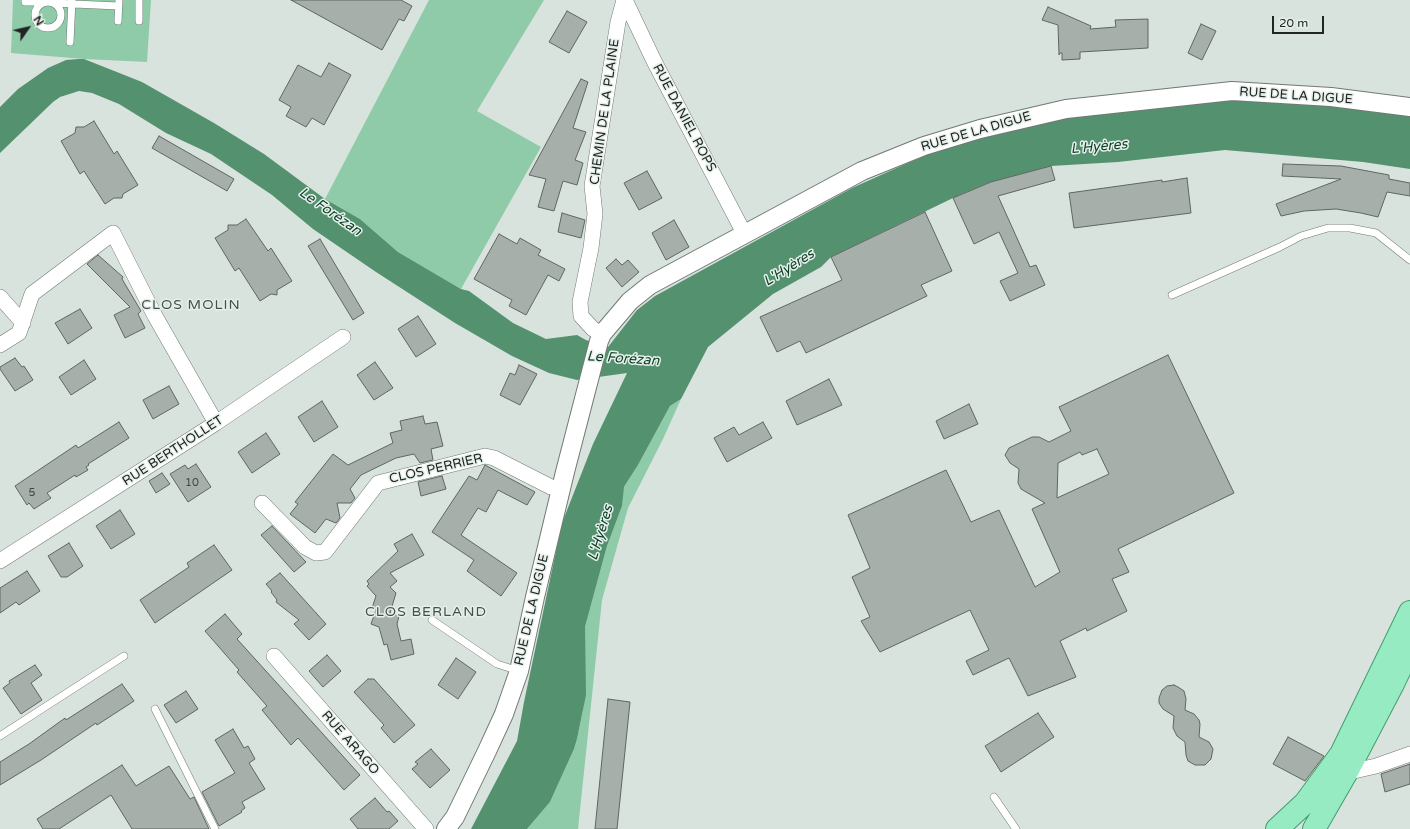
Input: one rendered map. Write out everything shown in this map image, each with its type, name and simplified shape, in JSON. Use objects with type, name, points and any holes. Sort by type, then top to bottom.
[{"type":"main road","points":[[1277,829],[1305,803],[1341,754],[1410,612]]},
{"type":"main road","points":[[1314,829],[1348,770],[1410,648]]},
{"type":"street","name":"RUE DANIEL ROPS","points":[[624,0],[654,61],[745,235]]},
{"type":"street","name":"CHEMIN DE LA PLAINE","points":[[600,338],[581,316],[580,302],[591,248],[595,214],[592,186],[618,22],[624,0]]},
{"type":"street","name":"RUE DE LA DIGUE","points":[[446,829],[455,817],[487,751],[504,714],[519,671],[561,489],[600,338],[630,301],[650,285],[862,171],[919,148],[980,129],[1066,109],[1232,91],[1331,98],[1410,107]]},
{"type":"street","points":[[0,345],[19,333],[32,294],[113,233],[155,316],[216,423]]},
{"type":"street","points":[[0,297],[23,323]]},
{"type":"street","name":"RUE BERTHOLLET","points":[[0,561],[216,423],[343,336]]},
{"type":"street","name":"CLOS PERRIER","points":[[262,503],[296,539],[305,547],[316,553],[325,552],[378,483],[485,456],[494,458],[551,487],[561,489]]},
{"type":"street","points":[[1410,631],[1344,763],[1345,768],[1354,771],[1376,766],[1410,754]]},
{"type":"street","name":"RUE ARAGO","points":[[274,656],[426,829]]},
{"type":"lane","points":[[25,0],[25,2],[53,3],[118,3],[118,21]]},
{"type":"lane","points":[[139,0],[139,21]]},
{"type":"lane","points":[[45,2],[36,9],[35,14],[36,20],[44,27],[50,27],[59,22],[60,11],[53,3]]},
{"type":"lane","points":[[70,42],[72,2]]},
{"type":"lane","points":[[1172,295],[1280,247],[1301,236],[1328,228],[1350,228],[1376,233],[1410,260]]},
{"type":"lane","points":[[432,620],[497,664],[519,671]]},
{"type":"lane","points":[[0,736],[124,656]]},
{"type":"lane","points":[[155,709],[215,829]]},
{"type":"lane","points":[[994,797],[1016,829]]},
{"type":"shaded area","points":[[13,0],[151,0],[147,62],[11,53]]},
{"type":"shaded area","points":[[429,0],[544,0],[477,111],[541,147],[461,289],[398,252],[360,219],[325,199]]},
{"type":"shaded area","points":[[681,399],[663,439],[628,508],[602,600],[578,829],[527,829],[550,802],[577,739],[583,710],[585,627],[607,546],[622,506],[623,489],[638,465],[670,406]]},
{"type":"water","points":[[84,59],[142,82],[214,123],[264,154],[325,199],[360,219],[398,252],[461,289],[469,291],[513,323],[546,339],[577,335],[586,340],[608,347],[637,310],[655,296],[852,188],[930,153],[1028,125],[1070,117],[1229,99],[1354,106],[1410,114],[1410,169],[1363,162],[1225,150],[1118,162],[1051,166],[988,183],[953,198],[831,257],[821,267],[773,294],[708,347],[681,399],[670,406],[638,465],[624,487],[622,506],[607,546],[585,627],[586,695],[577,739],[550,802],[527,829],[471,829],[517,741],[562,523],[593,444],[627,373],[577,380],[549,373],[512,356],[455,323],[376,272],[313,229],[272,195],[211,154],[166,133],[119,104],[92,93],[79,91],[60,97],[0,153],[0,107],[18,89],[48,68],[66,60]]},
{"type":"building","points":[[291,0],[401,0],[412,6],[404,21],[399,19],[382,50]]},
{"type":"building","points":[[1048,7],[1091,26],[1090,29],[1116,27],[1115,20],[1148,19],[1148,48],[1080,52],[1080,59],[1062,60],[1062,53],[1059,55],[1058,25],[1042,20]]},
{"type":"building","points":[[567,11],[587,22],[569,53],[549,42]]},
{"type":"building","points":[[1201,24],[1216,31],[1202,60],[1188,53]]},
{"type":"building","points":[[329,63],[351,75],[324,125],[312,118],[306,127],[286,116],[291,107],[279,100],[298,65],[321,77]]},
{"type":"building","points":[[581,79],[588,82],[573,128],[586,132],[575,160],[583,163],[577,185],[563,181],[554,211],[538,207],[546,179],[529,175]]},
{"type":"building","points":[[94,121],[114,154],[117,151],[138,185],[123,194],[122,198],[114,198],[105,204],[84,171],[80,174],[61,141],[75,133],[76,127],[84,127]]},
{"type":"building","points":[[159,136],[234,179],[227,191],[152,148]]},
{"type":"building","points":[[1283,164],[1341,166],[1389,175],[1389,179],[1410,183],[1410,196],[1387,192],[1378,217],[1336,209],[1304,211],[1281,216],[1276,204],[1341,179],[1282,176]]},
{"type":"building","points":[[1051,166],[1055,180],[998,196],[1030,267],[1036,265],[1045,285],[1010,301],[1000,281],[1018,273],[999,232],[974,244],[953,198],[991,182]]},
{"type":"building","points":[[647,171],[662,198],[639,210],[624,183]]},
{"type":"building","points":[[1187,178],[1191,213],[1074,228],[1069,193]]},
{"type":"building","points":[[925,212],[952,271],[921,285],[927,296],[806,353],[800,341],[777,352],[760,317],[842,280],[831,257]]},
{"type":"building","points":[[562,213],[585,220],[581,238],[558,232]]},
{"type":"building","points":[[246,219],[268,251],[271,248],[292,281],[277,290],[277,295],[271,294],[260,301],[239,268],[235,271],[215,238],[228,230],[228,225],[237,225]]},
{"type":"building","points":[[674,220],[689,247],[666,260],[652,233]]},
{"type":"building","points":[[499,234],[517,244],[520,238],[541,250],[538,255],[565,269],[559,281],[548,275],[526,315],[509,306],[512,300],[474,279]]},
{"type":"building","points":[[320,239],[364,313],[353,320],[308,246]]},
{"type":"building","points":[[98,255],[123,277],[122,279],[141,311],[138,314],[145,328],[125,338],[114,315],[130,307],[87,264]]},
{"type":"building","points":[[616,259],[622,265],[628,260],[639,272],[622,287],[606,268]]},
{"type":"building","points":[[80,309],[92,328],[68,344],[55,323]]},
{"type":"building","points":[[418,316],[436,344],[416,357],[398,329]]},
{"type":"building","points":[[1168,355],[1234,493],[1118,549],[1129,572],[1112,579],[1127,611],[1087,631],[1086,628],[1060,641],[1076,677],[1028,696],[1009,658],[973,675],[966,661],[989,650],[970,610],[880,652],[861,621],[870,617],[852,577],[870,568],[848,515],[946,470],[971,522],[999,510],[1035,587],[1060,572],[1032,509],[1045,503],[1021,489],[1018,483],[1019,469],[1010,463],[1005,455],[1009,448],[1032,437],[1039,437],[1049,442],[1071,431],[1059,407]],"holes":[[[1097,449],[1109,474],[1057,498],[1058,463],[1080,452],[1082,455]]]},
{"type":"building","points":[[15,358],[22,367],[24,366],[33,380],[15,391],[0,367]]},
{"type":"building","points":[[84,360],[96,379],[71,395],[59,377]]},
{"type":"building","points":[[375,362],[393,388],[374,400],[357,375]]},
{"type":"building","points":[[519,365],[537,374],[520,405],[500,395],[510,373],[515,375]]},
{"type":"building","points":[[829,379],[842,405],[797,425],[786,401]]},
{"type":"building","points":[[169,386],[179,404],[153,419],[143,400]]},
{"type":"building","points":[[322,401],[338,427],[314,442],[298,417]]},
{"type":"building","points":[[969,404],[978,424],[944,439],[936,421]]},
{"type":"building","points":[[423,416],[425,424],[437,422],[443,446],[431,449],[433,460],[420,463],[414,454],[396,458],[361,475],[350,489],[355,498],[351,503],[337,503],[340,518],[336,523],[326,519],[315,533],[290,514],[298,504],[295,502],[333,454],[348,465],[393,443],[390,433],[402,430],[400,421]]},
{"type":"building","points":[[119,422],[129,438],[88,464],[89,465],[86,467],[88,470],[76,477],[75,475],[47,493],[51,498],[34,509],[29,503],[27,505],[15,486],[76,445],[78,448]]},
{"type":"building","points":[[763,422],[772,438],[727,462],[714,438],[734,427],[739,435]]},
{"type":"building","points":[[266,433],[280,454],[252,473],[238,452]]},
{"type":"building","points":[[196,464],[211,487],[188,502],[170,474],[185,465],[188,469]]},
{"type":"building","points":[[485,465],[535,492],[527,505],[498,490],[486,512],[478,508],[461,535],[517,573],[501,596],[467,571],[474,560],[432,532],[469,476],[477,480]]},
{"type":"building","points":[[162,473],[170,484],[156,493],[149,481]]},
{"type":"building","points":[[442,476],[446,489],[421,496],[418,482]]},
{"type":"building","points":[[120,510],[135,534],[111,549],[96,526]]},
{"type":"building","points":[[272,526],[306,562],[294,572],[261,535]]},
{"type":"building","points":[[412,534],[424,555],[390,573],[397,581],[390,587],[396,593],[390,613],[399,616],[397,624],[401,641],[411,639],[414,654],[391,660],[387,644],[384,645],[379,627],[371,624],[376,610],[372,608],[376,596],[367,586],[369,584],[367,581],[398,551],[394,544]]},
{"type":"building","points":[[69,543],[83,566],[67,577],[61,577],[48,556]]},
{"type":"building","points":[[214,545],[232,570],[155,623],[140,600],[189,567],[187,563]]},
{"type":"building","points":[[27,571],[40,591],[19,605],[16,602],[0,613],[0,588]]},
{"type":"building","points":[[280,573],[326,624],[309,640],[294,624],[299,620],[276,602],[277,600],[271,592],[272,591],[266,584]]},
{"type":"building","points":[[225,614],[242,634],[237,639],[360,775],[344,790],[298,738],[291,745],[262,710],[267,706],[237,672],[239,670],[205,631]]},
{"type":"building","points":[[327,655],[341,671],[323,687],[309,671]]},
{"type":"building","points":[[456,658],[476,672],[458,699],[438,685]]},
{"type":"building","points":[[35,665],[42,675],[31,683],[42,700],[21,714],[3,688],[10,683],[9,681]]},
{"type":"building","points":[[368,679],[374,679],[415,725],[394,743],[381,728],[384,725],[354,692]]},
{"type":"building","points":[[122,684],[134,701],[97,725],[96,723],[41,760],[0,785],[0,762],[29,744],[65,718],[66,720]]},
{"type":"building","points":[[1174,685],[1184,691],[1186,699],[1185,710],[1194,714],[1199,720],[1199,737],[1209,742],[1213,749],[1211,759],[1205,765],[1195,765],[1188,761],[1185,742],[1177,736],[1173,728],[1174,716],[1163,709],[1159,703],[1162,690],[1167,686]]},
{"type":"building","points":[[186,691],[198,709],[176,723],[164,705]]},
{"type":"building","points":[[608,699],[630,702],[617,829],[595,829]]},
{"type":"building","points":[[1038,713],[1054,737],[1001,772],[985,746]]},
{"type":"building","points":[[233,729],[244,748],[248,746],[255,759],[249,763],[265,789],[242,802],[245,808],[241,811],[242,812],[219,826],[202,792],[235,773],[215,740]]},
{"type":"building","points":[[1288,737],[1324,756],[1305,781],[1273,764]]},
{"type":"building","points":[[431,749],[450,770],[430,788],[412,769],[418,764],[415,762]]},
{"type":"building","points":[[1410,764],[1410,784],[1385,792],[1381,774]]},
{"type":"building","points":[[122,765],[136,786],[169,766],[190,799],[194,797],[209,829],[132,829],[111,795],[59,829],[43,829],[37,819]]},
{"type":"building","points":[[375,798],[387,812],[389,811],[398,821],[389,829],[358,829],[350,819]]},
{"type":"district","name":"CLOS MOLIN","points":[[191,305]]},
{"type":"district","name":"CLOS BERLAND","points":[[426,612]]},
{"type":"water label","name":"L'Hyères","points":[[1099,147]]},
{"type":"water label","name":"Le Forézan","points":[[330,212]]},
{"type":"water label","name":"L'Hyères","points":[[789,268]]},
{"type":"water label","name":"Le Forézan","points":[[623,359]]},
{"type":"water label","name":"L'Hyères","points":[[601,533]]}]
